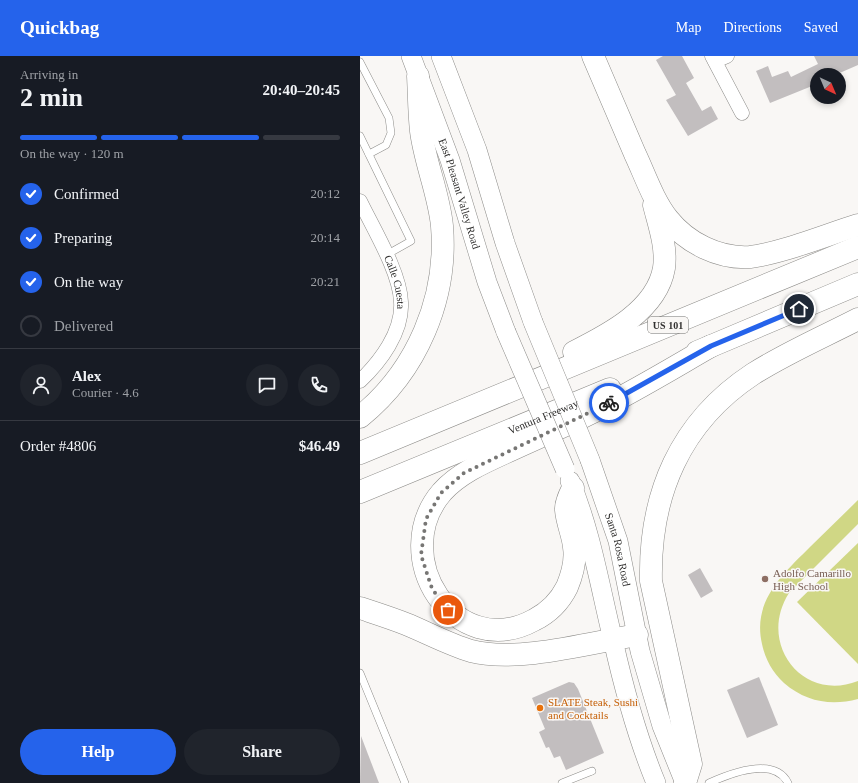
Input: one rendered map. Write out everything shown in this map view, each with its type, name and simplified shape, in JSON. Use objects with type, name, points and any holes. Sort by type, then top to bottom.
[{"type":"highway","points":[[593,56],[651,190],[667,218],[698,245],[714,252],[731,256],[750,257],[773,252],[858,225]]},
{"type":"highway","points":[[360,416],[383,396],[413,356],[431,315],[439,285],[443,256],[442,225],[422,132],[418,76]]},
{"type":"highway","points":[[478,403],[606,334],[634,315],[647,303],[660,280],[664,269],[664,245],[651,190]]},
{"type":"highway","name":"US 101","points":[[360,453],[858,247]]},
{"type":"highway","name":"Ventura Freeway","points":[[360,492],[858,284]]},
{"type":"highway","points":[[685,783],[692,764],[651,581],[650,551],[655,516],[664,483],[681,448],[701,421],[720,400],[754,374],[858,319]]},
{"type":"highway","points":[[569,479],[565,509],[575,548],[574,561],[566,588],[557,602],[543,615],[521,627],[501,630],[482,628],[463,620],[448,610],[438,598],[431,586],[421,555],[426,519],[441,493],[464,473],[590,413],[711,346]]},
{"type":"highway","points":[[360,608],[391,618],[434,638],[472,651],[492,654],[514,655],[637,635]]},
{"type":"main road","name":"East Pleasant Valley Road","points":[[411,56],[450,160],[487,282],[506,332],[569,479]]},
{"type":"main road","name":"Santa Rosa Road","points":[[441,56],[477,150],[505,243],[533,322],[590,460],[618,541],[637,635],[662,726],[685,783]]},
{"type":"main road","points":[[569,479],[591,549],[612,639],[637,734],[656,783]]},
{"type":"street","points":[[718,58],[742,113]]},
{"type":"street","name":"Calle Cuesta","points":[[360,201],[396,278],[402,302],[398,326],[387,349],[370,372],[360,381]]},
{"type":"lane","points":[[360,62],[389,118],[391,128],[386,145],[369,154]]},
{"type":"lane","points":[[360,136],[411,241],[386,255]]},
{"type":"lane","points":[[360,673],[405,783]]},
{"type":"lane","points":[[709,783],[752,768],[769,769],[779,774],[788,783]]},
{"type":"lane","points":[[562,783],[592,771]]},
{"type":"green space","points":[[858,500],[858,524],[789,593],[780,612],[778,631],[782,649],[790,664],[803,676],[819,684],[838,686],[858,681],[858,699],[838,702],[819,701],[792,689],[780,679],[773,670],[767,660],[762,644],[760,629],[761,614],[772,590],[780,578]]},
{"type":"green space","points":[[858,543],[858,664],[797,602]]},
{"type":"building","points":[[663,56],[682,56],[694,78],[686,83],[702,111],[711,106],[718,119],[688,136],[666,100],[676,95],[656,60]]},
{"type":"building","points":[[814,56],[858,56],[858,65],[846,70],[846,68],[810,68],[810,87],[770,103],[756,71],[768,66],[772,77],[788,71],[791,77],[818,64]]},
{"type":"building","points":[[700,568],[713,591],[701,598],[688,575]]},
{"type":"building","points":[[759,677],[778,725],[747,738],[727,690]]},
{"type":"building","points":[[569,682],[574,683],[578,689],[604,753],[566,770],[560,756],[554,758],[549,747],[546,748],[539,732],[545,729],[532,698]]},
{"type":"building","points":[[361,736],[379,783],[360,783]]},
{"type":"way so far","points":[[448,610],[438,598],[431,586],[421,555],[422,537],[426,519],[441,493],[464,473],[609,403]]},
{"type":"place","name":"Adolfo Camarillo High School","points":[[765,579]]},
{"type":"place","name":"SLATE Steak, Sushi and Cocktails","points":[[540,708]]},
{"type":"route","points":[[609,403],[711,346],[799,309]]}]
